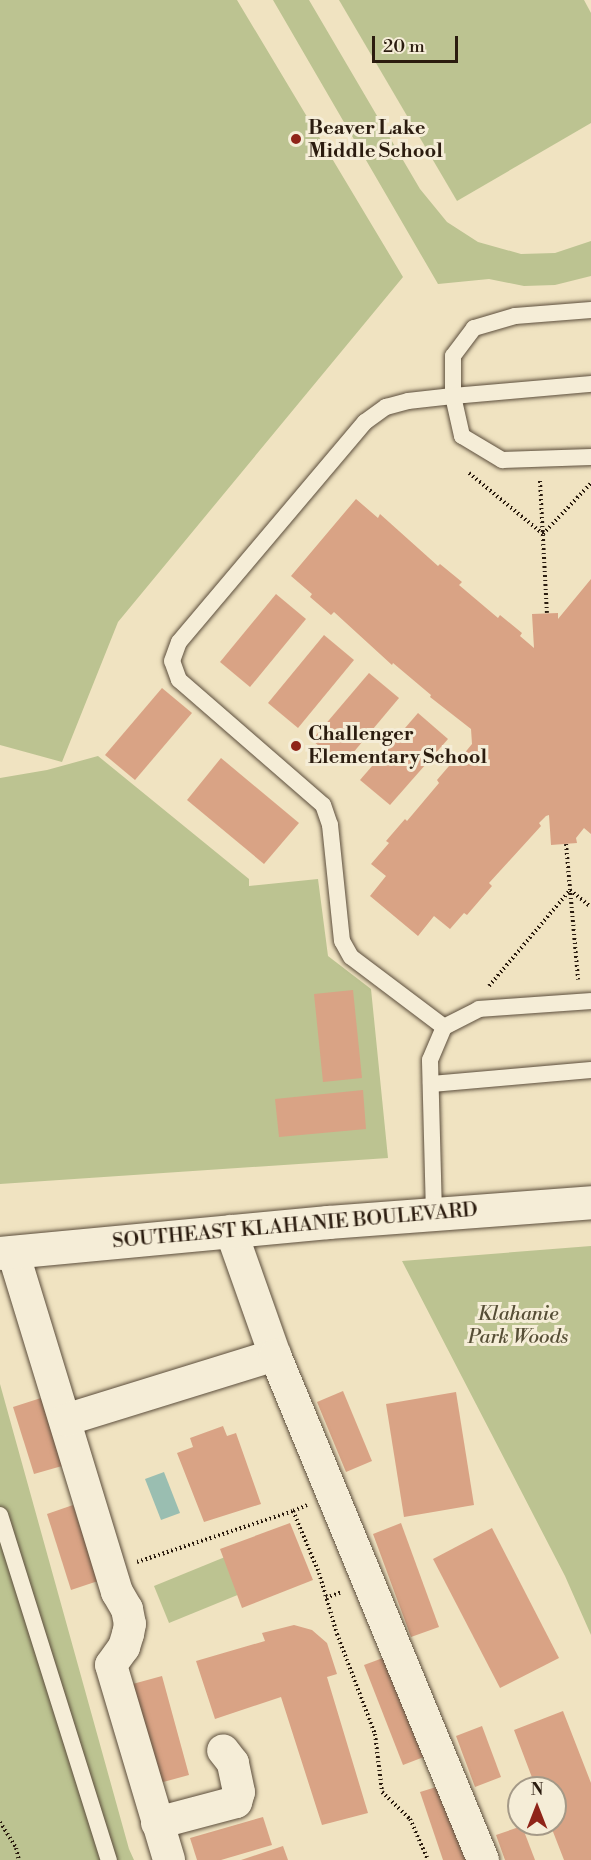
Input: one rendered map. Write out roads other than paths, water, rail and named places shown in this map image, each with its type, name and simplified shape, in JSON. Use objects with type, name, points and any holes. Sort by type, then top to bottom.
[{"type":"street","name":"SOUTHEAST KLAHANIE BOULEVARD","points":[[7,1252],[231,1231],[591,1202]]},
{"type":"street","points":[[231,1231],[275,1355],[483,1860]]},
{"type":"street","points":[[7,1252],[65,1420],[111,1571],[130,1624],[124,1647],[111,1665],[169,1860]]},
{"type":"street","points":[[65,1420],[275,1355]]},
{"type":"street","points":[[157,1823],[236,1802],[240,1792],[233,1763],[223,1750]]},
{"type":"lane","points":[[591,310],[516,316],[474,328],[453,357],[453,396],[462,436],[502,460],[591,457]]},
{"type":"lane","points":[[444,1027],[351,957],[342,941],[330,825],[323,805],[179,680],[172,661],[179,642],[365,422],[386,407],[408,401],[591,384]]},
{"type":"lane","points":[[434,1214],[430,1060],[444,1027],[479,1009],[591,1001]]},
{"type":"lane","points":[[431,1084],[591,1070]]},
{"type":"lane","points":[[0,1515],[109,1860]]},
{"type":"water","points":[[164,1472],[180,1513],[161,1520],[145,1479]]},
{"type":"place","name":"Beaver Lake Middle School","points":[[296,139]]},
{"type":"place","name":"Challenger Elementary School","points":[[296,746]]},
{"type":"park label","name":"Klahanie Park Woods","points":[[518,1326]]}]
